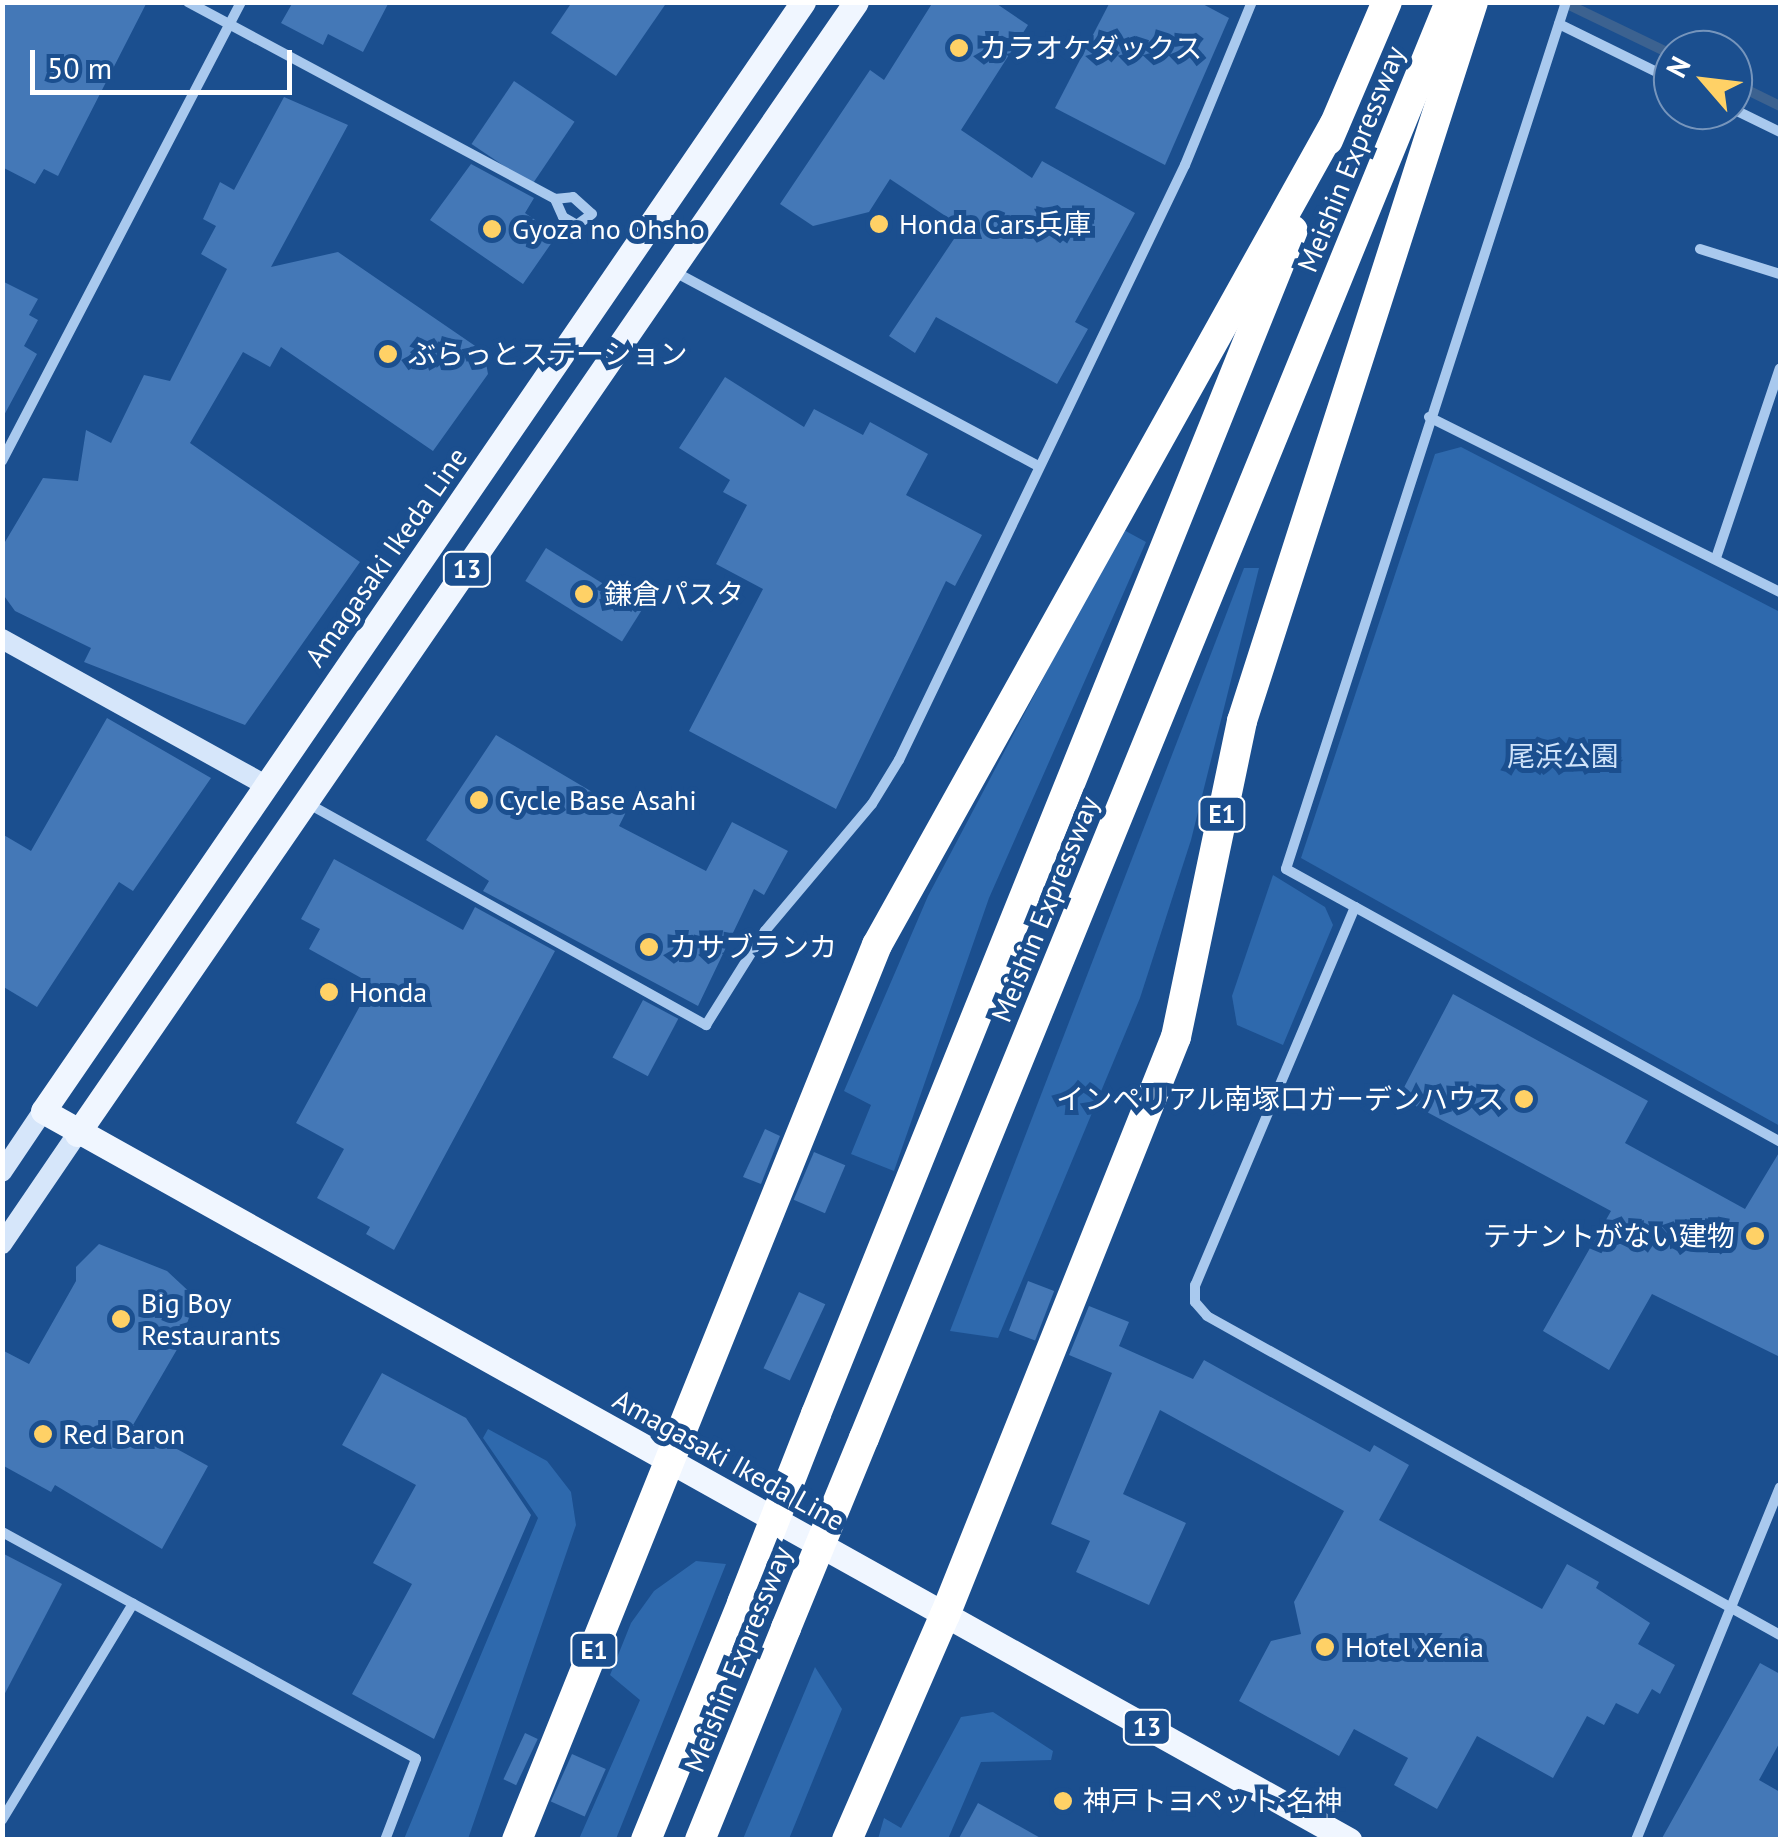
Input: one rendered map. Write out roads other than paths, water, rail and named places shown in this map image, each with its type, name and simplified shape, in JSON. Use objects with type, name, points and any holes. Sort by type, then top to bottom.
[{"type":"highway","name":"Meishin Expressway","points":[[646,1840],[1120,673],[1334,125],[1386,2]]},
{"type":"highway","name":"Meishin Expressway","points":[[700,1840],[1450,2]]},
{"type":"highway","name":"E1","points":[[847,1840],[945,1615],[1176,1037],[1242,721],[1473,2]]},
{"type":"highway","name":"E1","points":[[517,1840],[876,945],[1334,125]]},
{"type":"main road","name":"Amagasaki Ikeda Line","points":[[804,2],[43,1111],[77,1134],[1349,1840]]},
{"type":"main road","name":"13","points":[[77,1134],[856,2]]},
{"type":"street","points":[[188,2],[555,198]]},
{"type":"street","points":[[2,460],[241,2]]},
{"type":"street","points":[[306,802],[706,1025],[765,932],[872,804],[898,760],[1184,165],[1252,2]]},
{"type":"street","points":[[1566,2],[1286,870],[1780,1142]]},
{"type":"street","points":[[1560,20],[1653,69]]},
{"type":"street","points":[[1753,119],[1780,132]]},
{"type":"street","points":[[1700,249],[1780,274]]},
{"type":"street","points":[[672,271],[1038,466]]},
{"type":"street","points":[[1716,558],[1780,368]]},
{"type":"street","points":[[1429,417],[1780,592]]},
{"type":"street","points":[[2,639],[266,786]]},
{"type":"street","points":[[1356,907],[1195,1285],[1195,1302],[1206,1316],[1780,1635]]},
{"type":"street","points":[[2,1172],[43,1111]]},
{"type":"street","points":[[2,1244],[77,1134]]},
{"type":"street","points":[[1636,1840],[1780,1487]]},
{"type":"street","points":[[2,1532],[416,1759],[385,1840]]},
{"type":"street","points":[[2,1820],[133,1604]]},
{"type":"waterway","points":[[1563,2],[1653,45]]},
{"type":"waterway","points":[[1753,93],[1780,106]]},
{"type":"place","name":"カラオケダックス","points":[[959,48]]},
{"type":"place","name":"Honda Cars兵庫","points":[[879,224]]},
{"type":"place","name":"Gyoza no Ohsho","points":[[492,229]]},
{"type":"place","name":"ぶらっとステーション","points":[[388,354]]},
{"type":"place","name":"鎌倉パスタ","points":[[584,594]]},
{"type":"place","name":"Cycle Base Asahi","points":[[479,800]]},
{"type":"place","name":"カサブランカ","points":[[649,947]]},
{"type":"place","name":"Honda","points":[[329,992]]},
{"type":"place","name":"インペリアル南塚口ガーデンハウス","points":[[1524,1099]]},
{"type":"place","name":"テナントがない建物","points":[[1755,1236]]},
{"type":"place","name":"Big Boy Restaurants","points":[[121,1319]]},
{"type":"place","name":"Red Baron","points":[[43,1434]]},
{"type":"place","name":"Hotel Xenia","points":[[1325,1647]]},
{"type":"place","name":"神戸トヨペット 名神","points":[[1063,1801]]},
{"type":"park label","name":"尾浜公園","points":[[1563,756]]}]
